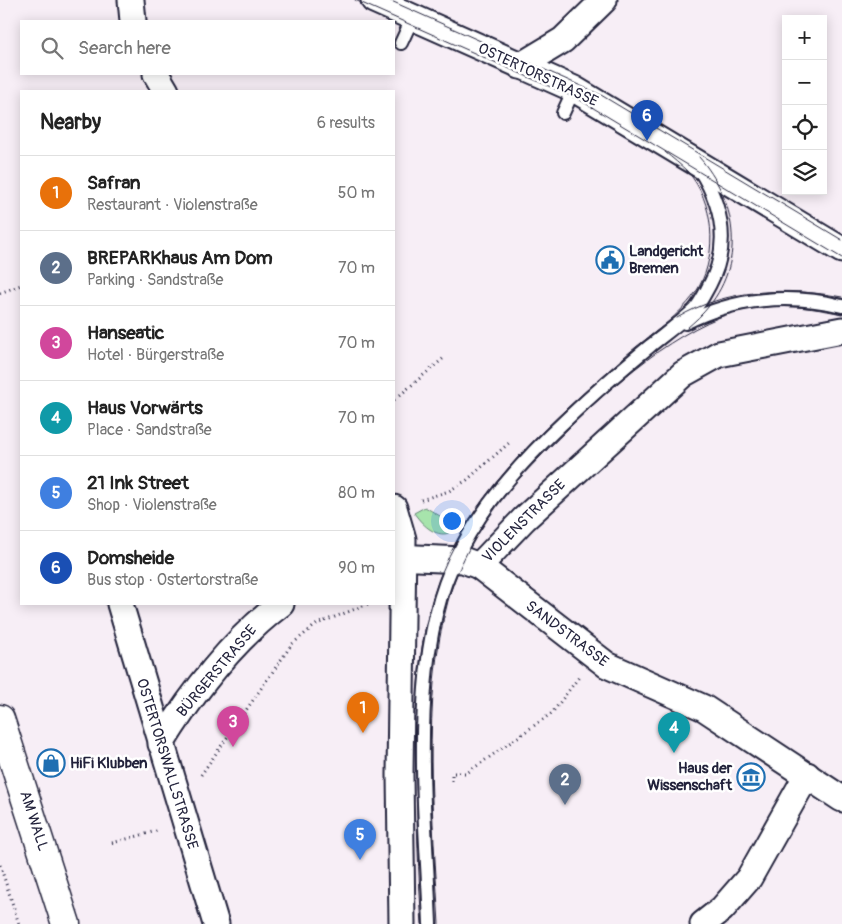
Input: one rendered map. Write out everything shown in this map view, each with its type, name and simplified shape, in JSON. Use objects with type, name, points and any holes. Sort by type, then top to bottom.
[{"type":"main road","name":"AM WALL","points":[[0,719],[66,924]]},
{"type":"street","points":[[131,0],[133,20]]},
{"type":"street","name":"OSTERTORSTRASSE","points":[[374,0],[574,89],[842,250]]},
{"type":"street","points":[[520,66],[563,40],[604,0]]},
{"type":"street","points":[[157,75],[165,90]]},
{"type":"street","name":"VIOLENSTRASSE","points":[[398,557],[455,559],[479,566],[524,519],[683,374],[719,354],[842,330]]},
{"type":"street","points":[[395,512],[403,539],[398,557],[402,924]]},
{"type":"street","name":"SANDSTRASSE","points":[[479,566],[607,665],[704,708],[842,799]]},
{"type":"street","name":"OSTERTORSWALLSTRASSE","points":[[120,605],[216,924]]},
{"type":"street","name":"BÜRGERSTRASSE","points":[[162,744],[188,701],[215,669],[260,620],[280,605]]},
{"type":"street","points":[[703,924],[722,909],[749,878],[807,775]]},
{"type":"lane","points":[[400,43],[412,17]]},
{"type":"lane","points":[[563,113],[574,89]]},
{"type":"lane","points":[[430,924],[424,762],[425,687],[430,646],[442,593],[455,559],[486,506],[553,432],[672,330],[700,301],[713,278],[722,253],[723,230],[717,203],[692,159]]},
{"type":"lane","points":[[672,330],[700,315],[740,303],[786,298],[842,306]]},
{"type":"path","points":[[0,293],[20,285]]},
{"type":"path","points":[[397,397],[445,357]]},
{"type":"path","points":[[395,509],[449,491],[467,480],[511,441]]},
{"type":"path","points":[[179,801],[193,786],[292,644],[317,624],[365,605]]},
{"type":"path","points":[[452,781],[452,773],[467,773],[552,713],[595,657]]},
{"type":"path","points":[[112,843],[163,830]]},
{"type":"path","points":[[0,864],[19,924]]},
{"type":"green space","points":[[425,507],[455,525],[449,533],[434,532],[420,521],[414,513]]},
{"type":"tram line","points":[[355,0],[580,100],[842,258]]},
{"type":"tram line","points":[[389,0],[601,95],[842,240]]},
{"type":"tram line","points":[[422,924],[417,828],[416,720],[422,645],[433,596],[457,540],[476,510],[520,455],[571,404],[684,307],[699,287],[705,273],[711,243],[708,212],[697,184],[688,172],[665,152]]},
{"type":"tram line","points":[[687,328],[707,309],[721,288],[732,250],[732,230],[728,210],[712,174],[699,157]]},
{"type":"tram line","points":[[677,318],[696,308],[716,301],[757,292],[800,292],[842,297]]},
{"type":"tram line","points":[[439,924],[431,761],[434,678],[440,639],[451,590],[459,569],[480,529],[504,496],[558,438],[623,378],[670,343],[720,317],[750,309],[781,306],[842,314]]},
{"type":"place","name":"Domsheide","points":[[647,141]]},
{"type":"place","name":"Landgericht Bremen","points":[[610,260]]},
{"type":"place","name":"Safran","points":[[363,733]]},
{"type":"place","name":"Hanseatic","points":[[233,747]]},
{"type":"place","name":"Haus Vorwärts","points":[[674,753]]},
{"type":"place","name":"HiFi Klubben","points":[[51,763]]},
{"type":"place","name":"Haus der Wissenschaft","points":[[751,777]]},
{"type":"place","name":"BREPARKhaus Am Dom","points":[[565,805]]},
{"type":"place","name":"21 Ink Street","points":[[360,860]]}]
